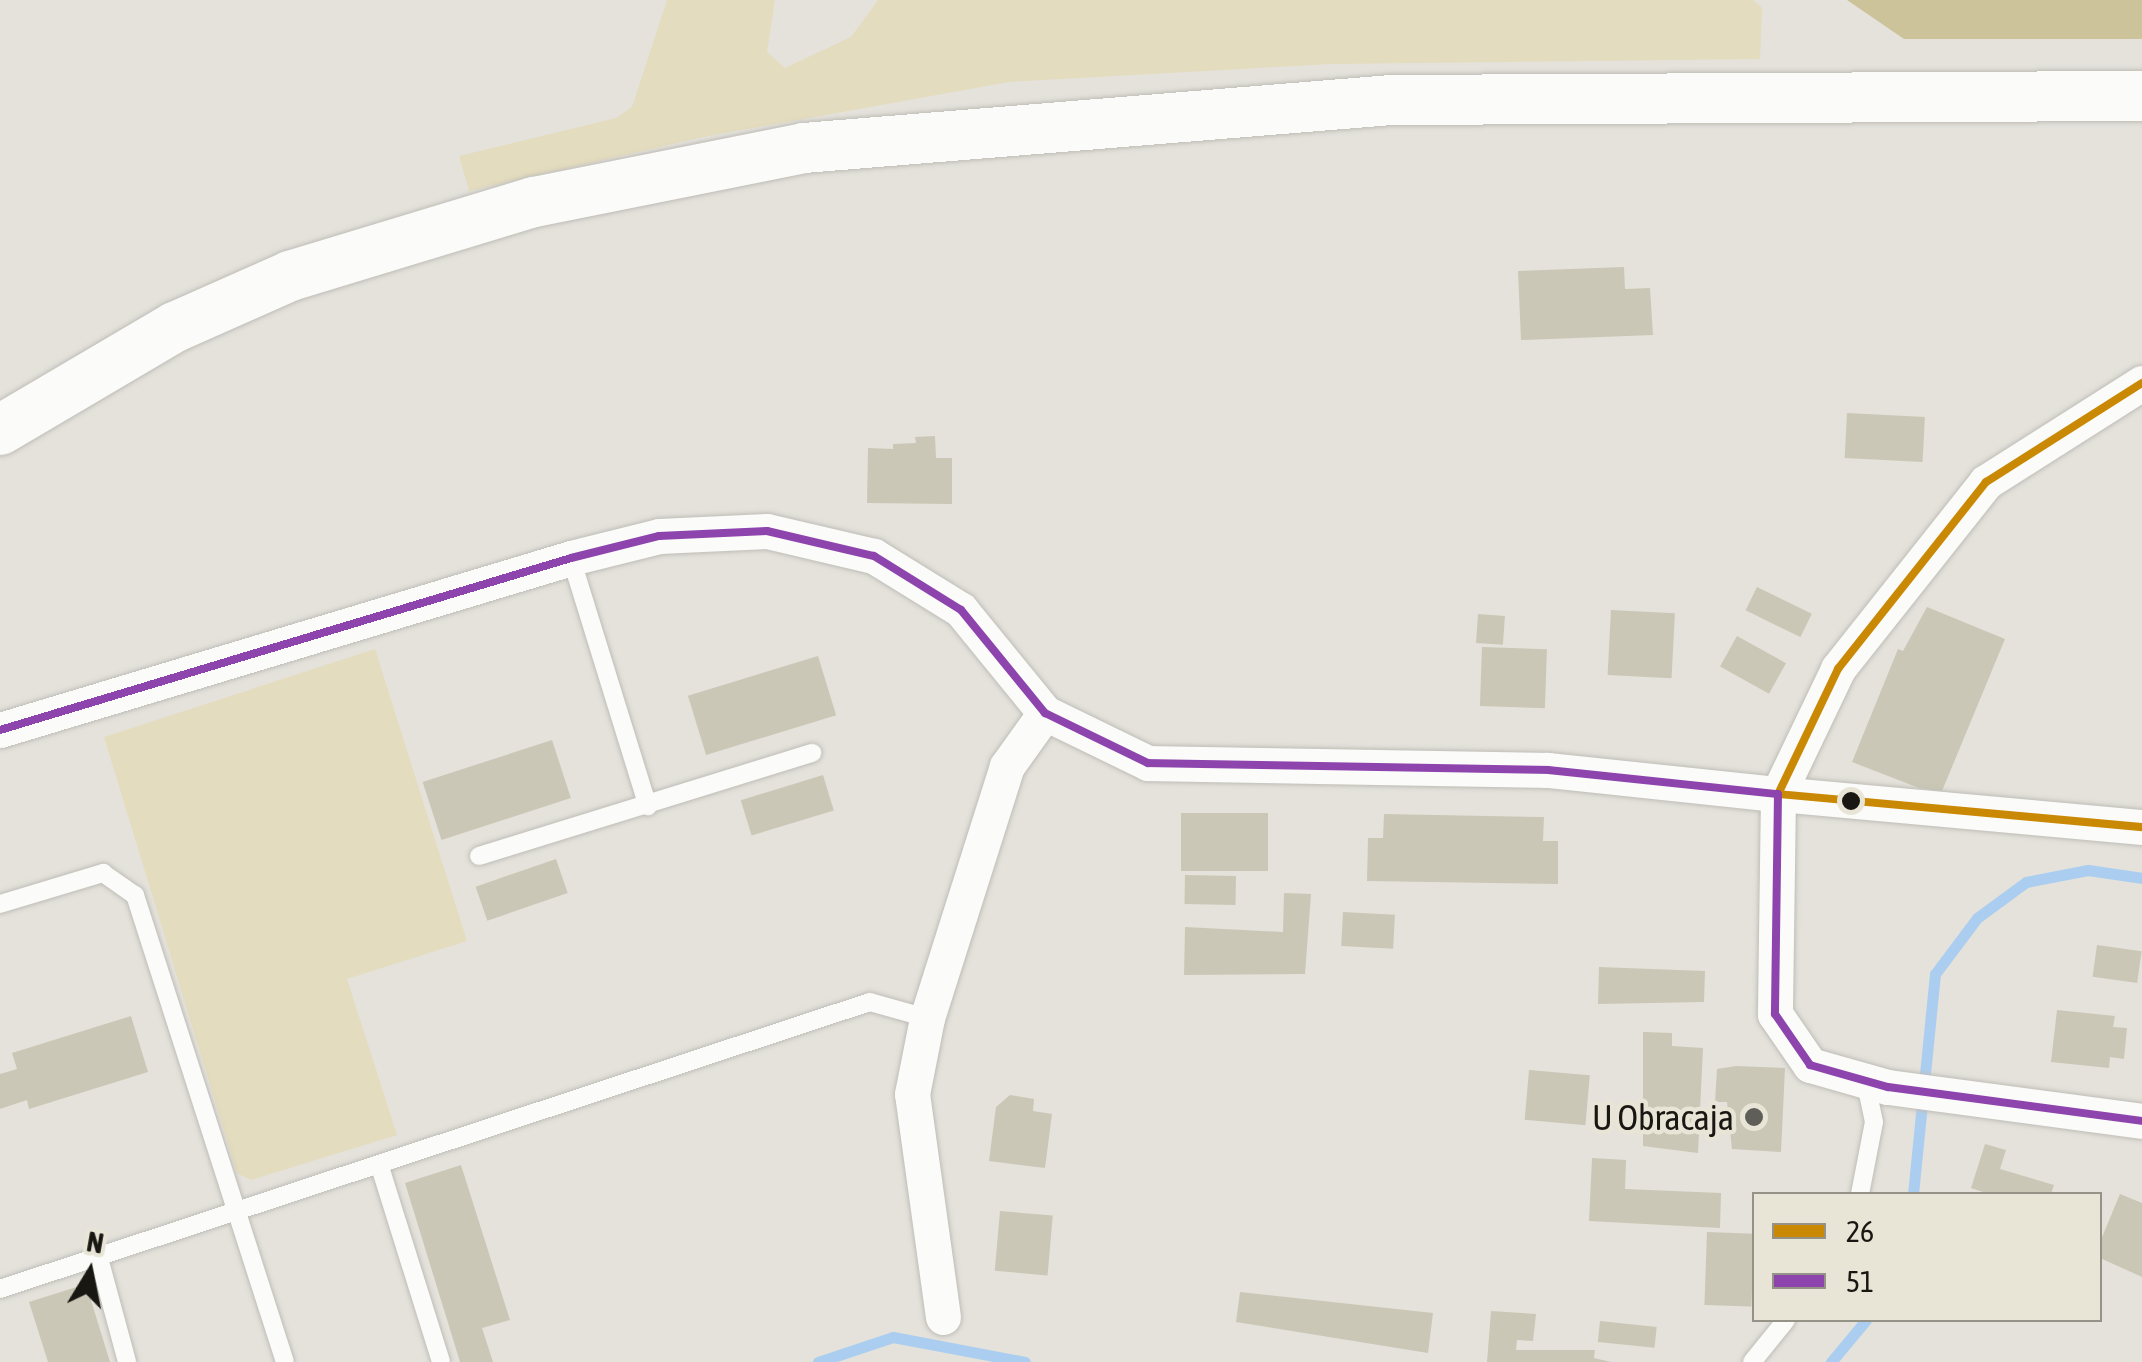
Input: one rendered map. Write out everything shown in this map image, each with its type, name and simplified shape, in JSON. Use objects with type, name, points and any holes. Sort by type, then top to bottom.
[{"type":"street","points":[[0,430],[160,336],[290,276],[534,202],[804,148],[1392,100],[2142,96]]},
{"type":"street","points":[[2142,382],[1986,482],[1838,669],[1778,794],[1775,1014],[1810,1065],[1877,1085],[2142,1121]]},
{"type":"street","points":[[0,730],[571,558],[659,536],[767,530],[874,556],[960,610],[1045,713],[1148,763],[1548,770],[2142,827]]},
{"type":"street","points":[[943,1318],[912,1094],[927,1018],[1007,766],[1045,713]]},
{"type":"lane","points":[[571,558],[648,806]]},
{"type":"lane","points":[[479,856],[812,753]]},
{"type":"lane","points":[[0,904],[103,873],[135,895],[285,1362]]},
{"type":"lane","points":[[0,1290],[870,1002],[927,1018]]},
{"type":"lane","points":[[1860,1192],[1877,1085]]},
{"type":"lane","points":[[380,1167],[441,1362]]},
{"type":"lane","points":[[99,1258],[127,1362]]},
{"type":"lane","points":[[1752,1362],[1784,1322]]},
{"type":"shaded area","points":[[667,0],[775,0],[767,52],[785,68],[851,37],[878,0],[1753,0],[1762,8],[1760,59],[1330,64],[1009,82],[703,137],[469,191],[459,156],[616,118],[632,107]]},
{"type":"shaded area","points":[[1847,0],[2142,0],[2142,39],[1904,39]]},
{"type":"shaded area","points":[[375,649],[467,941],[347,979],[397,1135],[251,1180],[237,1173],[104,737]]},
{"type":"building","points":[[1624,267],[1625,289],[1650,288],[1653,335],[1521,340],[1518,271]]},
{"type":"building","points":[[1847,413],[1925,417],[1923,462],[1845,458]]},
{"type":"building","points":[[935,436],[936,458],[952,458],[952,504],[867,503],[868,448],[893,449],[893,444],[916,443],[915,437]]},
{"type":"building","points":[[1757,587],[1812,614],[1800,637],[1746,610]]},
{"type":"building","points":[[1927,607],[2005,639],[1942,791],[1919,788],[1852,762],[1898,649],[1903,651]]},
{"type":"building","points":[[1611,610],[1675,613],[1672,678],[1608,675]]},
{"type":"building","points":[[1478,614],[1505,616],[1503,645],[1476,643]]},
{"type":"building","points":[[1737,636],[1786,663],[1769,694],[1720,667]]},
{"type":"building","points":[[1482,647],[1547,649],[1545,708],[1480,706]]},
{"type":"building","points":[[818,656],[836,715],[706,755],[688,696]]},
{"type":"building","points":[[552,740],[571,798],[442,840],[423,782]]},
{"type":"building","points":[[823,775],[834,810],[752,836],[741,800]]},
{"type":"building","points":[[1181,813],[1268,813],[1268,871],[1181,871]]},
{"type":"building","points":[[1384,814],[1544,817],[1543,841],[1558,841],[1558,884],[1367,881],[1368,838],[1383,838]]},
{"type":"building","points":[[556,859],[568,893],[487,921],[476,887]]},
{"type":"building","points":[[1185,875],[1236,876],[1235,905],[1184,904]]},
{"type":"building","points":[[1284,893],[1311,894],[1305,974],[1184,975],[1185,927],[1283,932]]},
{"type":"building","points":[[1343,912],[1395,915],[1393,949],[1341,946]]},
{"type":"building","points":[[2097,945],[2142,951],[2137,983],[2093,977]]},
{"type":"building","points":[[1599,967],[1705,971],[1704,1002],[1598,1004]]},
{"type":"building","points":[[2057,1010],[2115,1016],[2113,1027],[2127,1028],[2124,1059],[2110,1057],[2109,1068],[2051,1062]]},
{"type":"building","points":[[131,1016],[148,1072],[29,1109],[27,1100],[0,1109],[0,1074],[17,1069],[12,1053]]},
{"type":"building","points":[[1643,1032],[1672,1033],[1672,1046],[1703,1048],[1698,1153],[1643,1146]]},
{"type":"building","name":"U Obracaja","points":[[1785,1068],[1781,1152],[1732,1149],[1727,1102],[1715,1102],[1717,1069]]},
{"type":"building","points":[[1529,1070],[1590,1075],[1585,1125],[1525,1120]]},
{"type":"building","points":[[1010,1095],[1034,1099],[1033,1111],[1052,1114],[1045,1168],[989,1161],[996,1107]]},
{"type":"building","points":[[1985,1144],[2006,1150],[2000,1169],[2054,1185],[2052,1192],[1983,1192],[1971,1188]]},
{"type":"building","points":[[1592,1158],[1626,1160],[1625,1189],[1721,1193],[1720,1228],[1589,1221]]},
{"type":"building","points":[[461,1165],[510,1320],[482,1328],[493,1362],[460,1362],[405,1183]]},
{"type":"building","points":[[2120,1194],[2142,1203],[2142,1277],[2102,1259],[2102,1237]]},
{"type":"building","points":[[1000,1211],[1053,1216],[1048,1275],[995,1271]]},
{"type":"building","points":[[1707,1232],[1752,1234],[1751,1307],[1704,1305]]},
{"type":"building","points":[[86,1284],[110,1362],[48,1362],[29,1302]]},
{"type":"building","points":[[1240,1292],[1433,1313],[1428,1353],[1236,1322]]},
{"type":"building","points":[[1491,1311],[1536,1314],[1533,1341],[1517,1340],[1516,1350],[1595,1350],[1594,1358],[1611,1362],[1487,1362]]},
{"type":"building","points":[[1600,1321],[1657,1327],[1654,1348],[1598,1342]]},
{"type":"waterway","points":[[1913,1192],[1935,974],[1977,918],[2026,882],[2088,870],[2142,878]]},
{"type":"waterway","points":[[1831,1362],[1864,1322]]},
{"type":"waterway","points":[[818,1362],[893,1337],[1025,1362]]},
{"type":"transit line","name":"26","points":[[2142,383],[1986,482],[1838,669],[1778,794],[2142,827]]},
{"type":"transit line","name":"51","points":[[0,730],[571,558],[659,536],[767,531],[874,556],[961,610],[1045,713],[1148,763],[1548,770],[1778,794],[1775,1014],[1810,1065],[1888,1087],[2142,1121]]},
{"type":"place","name":"U Obracaja","points":[[1754,1117]]}]
